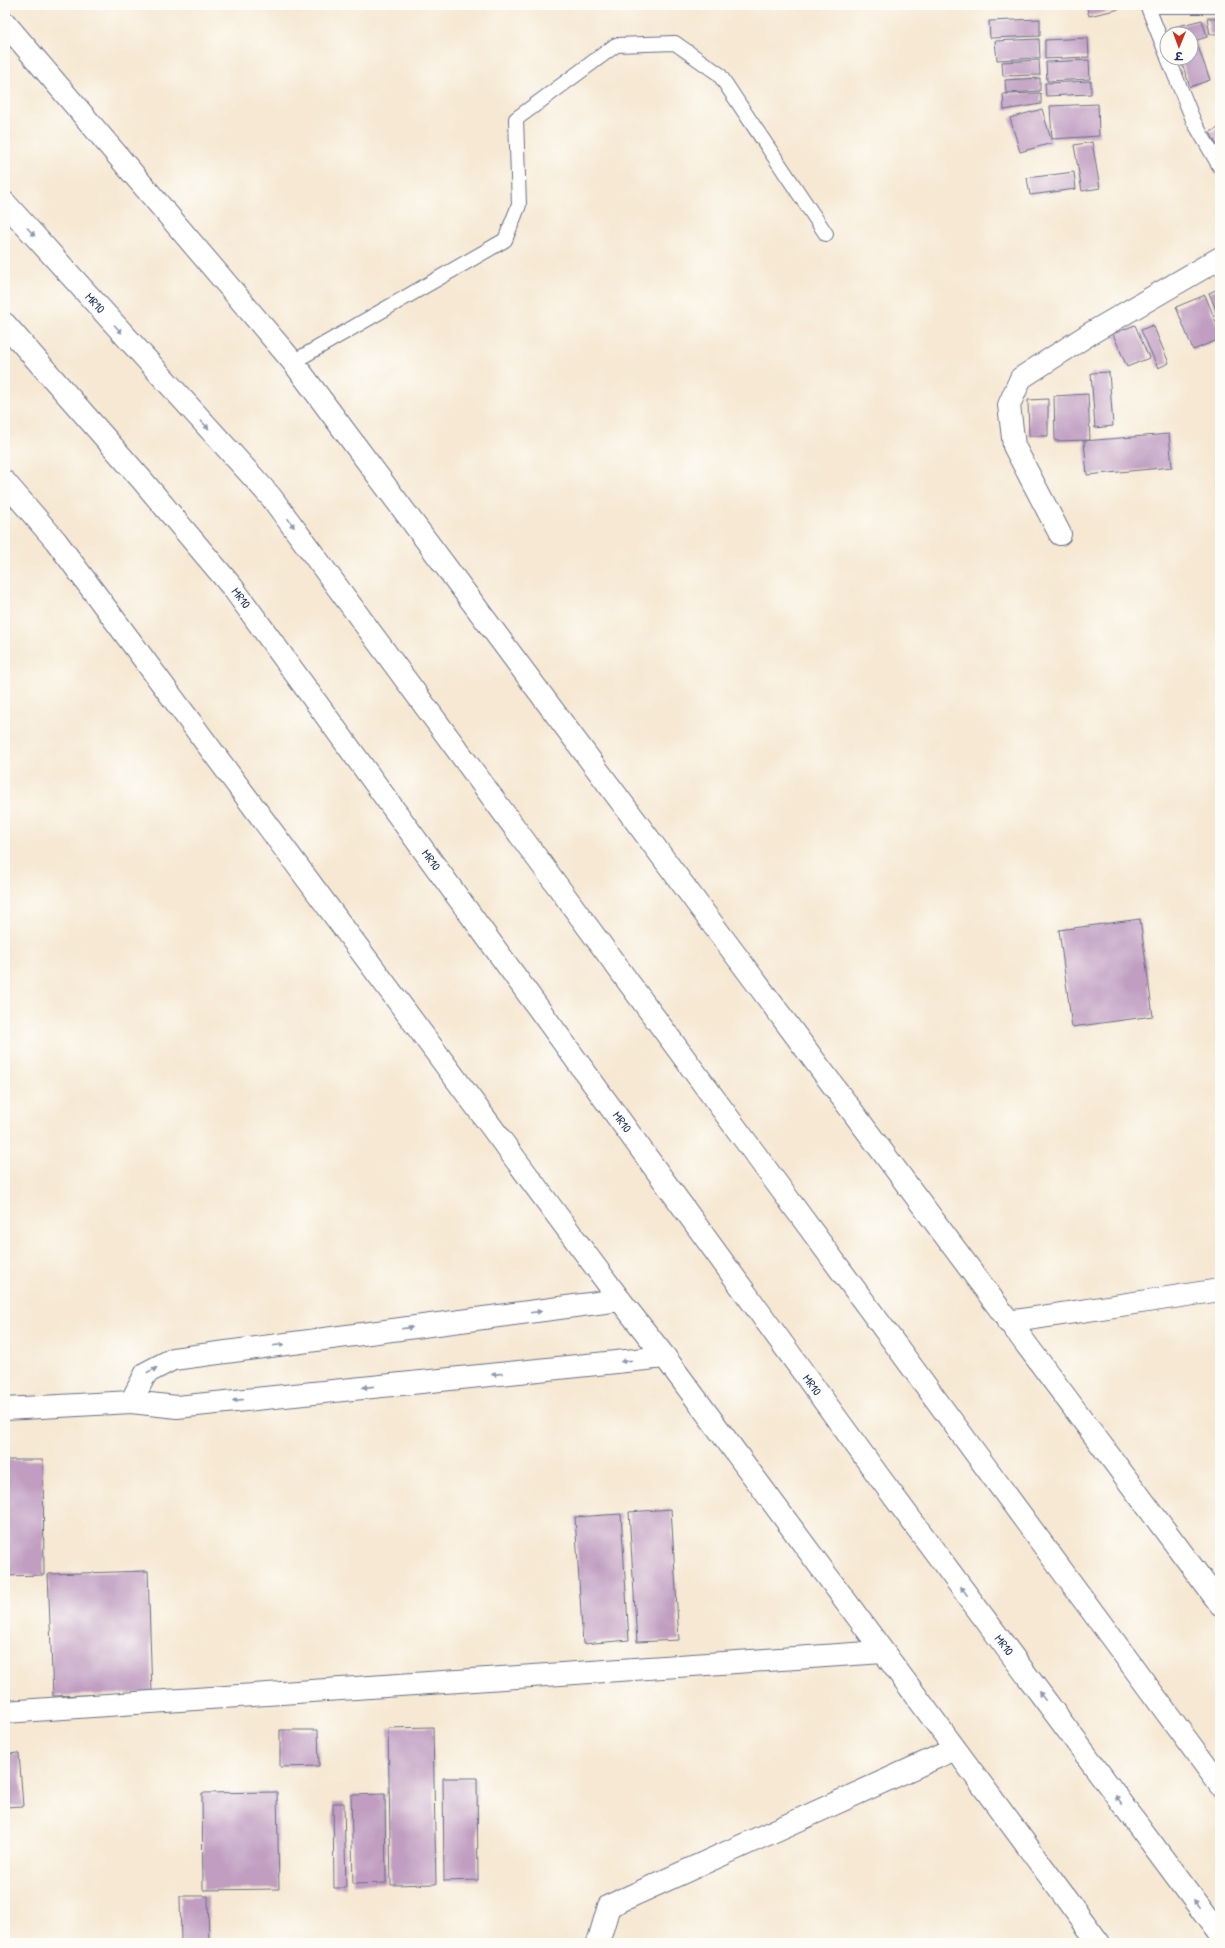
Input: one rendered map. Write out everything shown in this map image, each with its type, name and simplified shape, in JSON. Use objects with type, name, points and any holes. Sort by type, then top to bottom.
[{"type":"street","points":[[5,23],[293,362],[1008,1322],[1220,1604]]},
{"type":"street","name":"MR10","points":[[5,203],[271,497],[1220,1785]]},
{"type":"street","points":[[1060,534],[1014,446],[1009,405],[1021,378],[1091,333],[1220,258]]},
{"type":"street","name":"MR10","points":[[5,324],[142,480],[233,588],[880,1478],[1220,1936]]},
{"type":"street","points":[[5,482],[56,541],[620,1300],[665,1357],[1099,1943]]},
{"type":"street","points":[[1008,1322],[1220,1290]]},
{"type":"street","points":[[132,1402],[146,1373],[173,1359],[620,1300]]},
{"type":"street","points":[[5,1409],[132,1402],[177,1407],[665,1357]]},
{"type":"street","points":[[5,1712],[883,1652]]},
{"type":"street","points":[[598,1943],[609,1906],[955,1749]]},
{"type":"lane","points":[[1159,34],[1148,6],[1220,6]]},
{"type":"lane","points":[[293,362],[505,240],[519,205],[516,120],[616,45],[675,43],[719,74],[826,234]]},
{"type":"lane","points":[[1171,66],[1194,122],[1220,167]]},
{"type":"building","points":[[1086,5],[1119,5],[1120,9],[1089,16]]},
{"type":"building","points":[[1207,18],[1220,18],[1220,34],[1210,34]]},
{"type":"building","points":[[1040,19],[1040,36],[990,38],[989,21]]},
{"type":"building","points":[[1202,20],[1207,37],[1199,40],[1199,26],[1178,26]]},
{"type":"building","points":[[1088,38],[1089,57],[1045,59],[1045,40]]},
{"type":"building","points":[[1039,39],[1040,58],[997,60],[995,41]]},
{"type":"building","points":[[1199,49],[1210,80],[1190,87],[1183,66],[1199,66]]},
{"type":"building","points":[[1039,60],[1040,75],[1003,76],[1002,62]]},
{"type":"building","points":[[1089,60],[1090,79],[1047,81],[1046,62]]},
{"type":"building","points":[[1040,78],[1040,91],[1006,93],[1005,80]]},
{"type":"building","points":[[1091,81],[1091,94],[1046,96],[1045,83]]},
{"type":"building","points":[[1041,93],[1041,104],[1004,110],[1003,94]]},
{"type":"building","points":[[1098,104],[1099,136],[1052,139],[1050,106]]},
{"type":"building","points":[[1042,109],[1052,143],[1020,152],[1010,118]]},
{"type":"building","points":[[1220,127],[1220,152],[1210,132]]},
{"type":"building","points":[[1092,142],[1100,188],[1082,191],[1074,145]]},
{"type":"building","points":[[1074,172],[1076,189],[1030,195],[1027,178]]},
{"type":"building","points":[[1220,288],[1220,319],[1209,293]]},
{"type":"building","points":[[1205,295],[1220,332],[1220,339],[1193,350],[1176,307]]},
{"type":"building","points":[[1135,325],[1149,358],[1127,367],[1113,334]]},
{"type":"building","points":[[1153,325],[1169,363],[1158,368],[1141,330]]},
{"type":"building","points":[[1109,372],[1113,426],[1095,428],[1091,373]]},
{"type":"building","points":[[1088,394],[1090,440],[1055,441],[1054,396]]},
{"type":"building","points":[[1048,399],[1048,436],[1029,436],[1028,400]]},
{"type":"building","points":[[1169,434],[1172,467],[1087,475],[1084,441]]},
{"type":"building","points":[[1140,919],[1153,1016],[1072,1027],[1059,930]]},
{"type":"building","points":[[5,1460],[43,1460],[44,1575],[5,1576]]},
{"type":"building","points":[[671,1509],[679,1640],[637,1642],[629,1512]]},
{"type":"building","points":[[621,1514],[629,1640],[583,1644],[575,1517]]},
{"type":"building","points":[[148,1571],[152,1693],[53,1696],[48,1574]]},
{"type":"building","points":[[433,1727],[436,1884],[391,1885],[388,1728]]},
{"type":"building","points":[[280,1730],[318,1730],[319,1766],[280,1767]]},
{"type":"building","points":[[19,1753],[23,1806],[5,1807],[5,1754]]},
{"type":"building","points":[[443,1778],[477,1778],[478,1880],[444,1881]]},
{"type":"building","points":[[277,1792],[279,1889],[203,1890],[202,1793]]},
{"type":"building","points":[[385,1794],[386,1883],[353,1884],[351,1795]]},
{"type":"building","points":[[333,1803],[344,1803],[346,1888],[334,1888]]},
{"type":"building","points":[[180,1896],[208,1896],[209,1943],[181,1943]]}]
